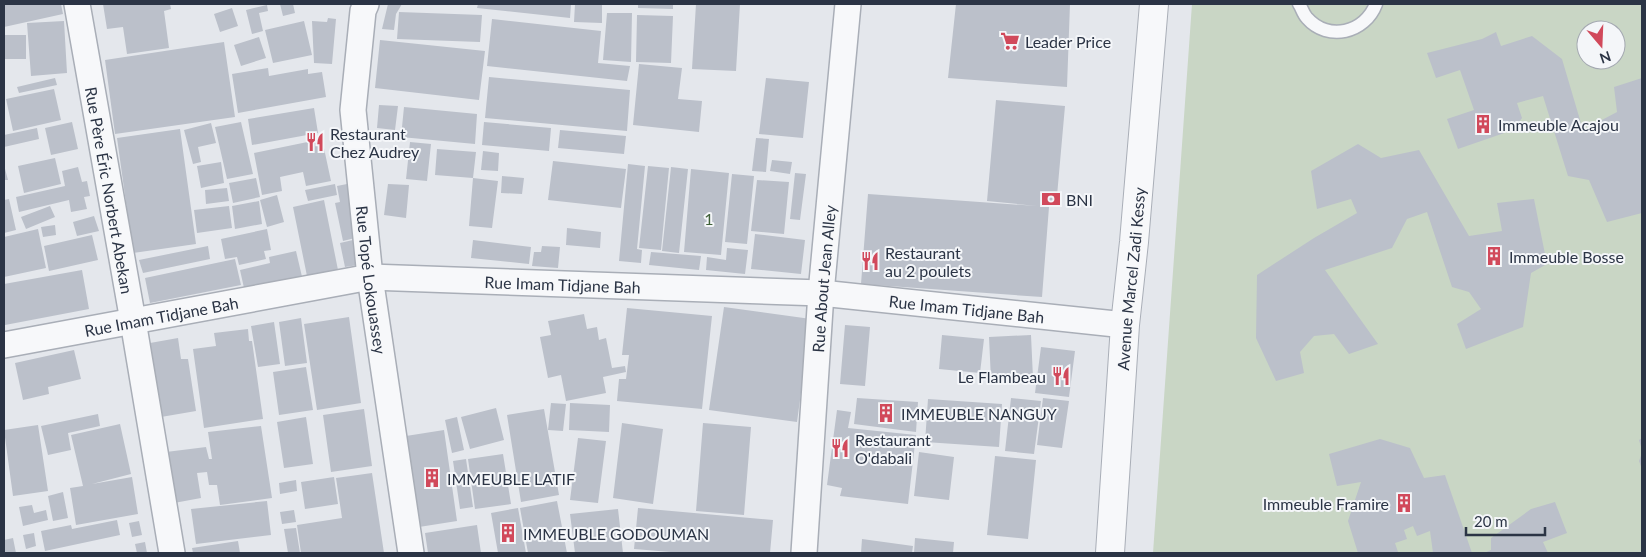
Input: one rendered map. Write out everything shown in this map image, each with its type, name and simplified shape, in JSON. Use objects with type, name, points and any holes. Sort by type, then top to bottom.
[{"type":"street","name":"Rue Père Éric Norbert Abekan","points":[[77,4],[172,553]]},
{"type":"street","name":"Rue Topé Lokouassey","points":[[366,4],[363,11],[353,110],[370,277],[412,553]]},
{"type":"street","name":"Rue About Jean Alley","points":[[804,553],[822,294],[848,4]]},
{"type":"street","name":"Avenue Marcel Zadi Kessy","points":[[1110,553],[1125,325],[1154,4]]},
{"type":"street","name":"Rue Imam Tidjane Bah","points":[[4,345],[370,277],[822,294],[1125,325]]},
{"type":"lane","points":[[1299,4],[1306,17],[1318,27],[1333,32],[1348,31],[1362,24],[1373,12],[1376,4]]},
{"type":"green space","points":[[1192,4],[1642,4],[1642,553],[1153,553]]},
{"type":"building","points":[[4,4],[61,4],[63,14],[4,27]]},
{"type":"building","points":[[103,4],[170,4],[171,9],[164,11],[169,48],[127,54],[123,27],[107,29]]},
{"type":"building","points":[[280,4],[293,4],[295,13],[283,16]]},
{"type":"building","points":[[388,4],[402,4],[396,14],[394,30],[382,29]]},
{"type":"building","points":[[478,4],[571,4],[570,18],[477,8]]},
{"type":"building","points":[[575,4],[602,4],[602,23],[574,22]]},
{"type":"building","points":[[638,4],[673,4],[673,9],[638,8]]},
{"type":"building","points":[[696,4],[740,4],[736,71],[692,69]]},
{"type":"building","name":"Leader Price","points":[[956,4],[1070,4],[1067,87],[948,78]]},
{"type":"building","points":[[267,5],[268,11],[259,13],[263,31],[252,34],[246,10]]},
{"type":"building","points":[[232,8],[238,26],[220,32],[214,14]]},
{"type":"building","points":[[399,12],[482,15],[480,42],[397,39]]},
{"type":"building","points":[[607,13],[632,13],[631,62],[603,60]]},
{"type":"building","points":[[637,15],[673,16],[671,63],[636,62]]},
{"type":"building","points":[[328,18],[336,19],[332,64],[314,63],[312,21],[327,22]]},
{"type":"building","points":[[492,19],[601,31],[598,63],[630,66],[627,81],[487,66]]},
{"type":"building","points":[[64,21],[67,73],[31,76],[27,23]]},
{"type":"building","points":[[304,21],[312,55],[273,63],[265,30]]},
{"type":"building","name":"Immeuble Acajou","points":[[1496,32],[1501,46],[1532,36],[1562,59],[1583,130],[1617,112],[1614,87],[1642,78],[1642,213],[1607,222],[1589,180],[1568,176],[1543,96],[1517,103],[1522,118],[1513,130],[1458,149],[1447,119],[1474,110],[1460,70],[1436,78],[1427,53],[1482,39]]},
{"type":"building","points":[[4,35],[26,35],[26,59],[4,59]]},
{"type":"building","points":[[259,37],[266,58],[241,66],[234,45]]},
{"type":"building","points":[[380,40],[485,51],[479,100],[375,88]]},
{"type":"building","points":[[224,42],[235,117],[115,134],[105,60]]},
{"type":"building","points":[[639,64],[682,68],[678,99],[702,101],[699,132],[633,125]]},
{"type":"building","points":[[268,68],[269,76],[308,69],[308,74],[322,72],[326,97],[238,113],[232,74]]},
{"type":"building","points":[[489,77],[630,90],[627,131],[485,118]]},
{"type":"building","points":[[55,78],[57,85],[19,93],[17,87]]},
{"type":"building","points":[[766,78],[809,82],[803,138],[759,134]]},
{"type":"building","points":[[54,89],[61,120],[13,131],[6,99]]},
{"type":"building","points":[[996,100],[1065,106],[1056,207],[1049,207],[1042,297],[861,284],[868,194],[1037,206],[987,201]]},
{"type":"building","points":[[379,105],[398,106],[395,130],[377,128]]},
{"type":"building","points":[[404,107],[477,114],[475,144],[401,137]]},
{"type":"building","points":[[314,108],[318,133],[252,145],[248,119]]},
{"type":"building","points":[[72,122],[78,149],[51,155],[45,128]]},
{"type":"building","points":[[241,122],[253,174],[227,179],[215,127]]},
{"type":"building","points":[[484,122],[551,128],[549,151],[482,145]]},
{"type":"building","points":[[211,123],[216,143],[198,147],[201,162],[193,164],[184,130]]},
{"type":"building","points":[[37,128],[39,139],[4,147],[4,135]]},
{"type":"building","points":[[180,129],[196,244],[133,253],[117,138]]},
{"type":"building","points":[[560,130],[626,136],[624,154],[558,148]]},
{"type":"building","points":[[756,138],[769,139],[766,172],[752,171]]},
{"type":"building","points":[[322,139],[331,181],[306,186],[303,172],[280,177],[282,191],[262,195],[254,153]]},
{"type":"building","points":[[410,142],[431,144],[427,181],[406,179]]},
{"type":"building","name":"Immeuble Bosse","points":[[1358,144],[1381,158],[1419,150],[1469,236],[1502,231],[1497,203],[1534,199],[1547,264],[1531,273],[1523,327],[1466,349],[1457,324],[1481,309],[1469,292],[1452,287],[1427,212],[1407,219],[1392,248],[1325,270],[1378,344],[1349,354],[1334,334],[1314,336],[1300,352],[1304,373],[1276,381],[1256,338],[1257,275],[1357,213],[1351,199],[1317,209],[1311,171]]},
{"type":"building","points":[[437,149],[476,152],[473,178],[435,175]]},
{"type":"building","points":[[483,151],[499,153],[498,171],[481,170]]},
{"type":"building","points":[[55,158],[61,184],[24,193],[18,166]]},
{"type":"building","points":[[772,160],[792,162],[790,174],[770,171]]},
{"type":"building","points":[[553,161],[626,169],[621,208],[548,200]]},
{"type":"building","points":[[221,162],[224,183],[201,188],[197,166]]},
{"type":"building","points":[[628,164],[645,166],[637,249],[642,250],[641,263],[619,261]]},
{"type":"building","points":[[4,165],[8,180],[4,180]]},
{"type":"building","points":[[648,166],[669,168],[661,250],[639,248]]},
{"type":"building","points":[[78,167],[82,182],[87,181],[90,196],[84,197],[87,209],[71,212],[69,200],[19,212],[16,197],[65,186],[62,171]]},
{"type":"building","points":[[671,167],[688,169],[679,253],[662,251]]},
{"type":"building","name":"1","points":[[691,169],[729,173],[721,255],[684,252]]},
{"type":"building","points":[[795,173],[806,174],[800,220],[790,219]]},
{"type":"building","points":[[732,174],[754,176],[747,244],[725,242]]},
{"type":"building","points":[[502,176],[524,178],[522,194],[501,193]]},
{"type":"building","points":[[256,178],[260,197],[233,203],[229,183]]},
{"type":"building","points":[[473,178],[498,181],[492,228],[469,226]]},
{"type":"building","points":[[757,180],[789,182],[784,234],[751,231]]},
{"type":"building","points":[[335,184],[337,195],[308,201],[305,190]]},
{"type":"building","points":[[347,184],[359,237],[343,241],[335,203],[340,202],[337,186]]},
{"type":"building","points":[[388,184],[409,185],[406,218],[384,215]]},
{"type":"building","points":[[227,188],[229,201],[206,204],[205,190]]},
{"type":"building","points":[[277,195],[284,222],[267,227],[260,200]]},
{"type":"building","points":[[9,199],[16,230],[4,233],[4,200]]},
{"type":"building","points":[[324,200],[338,270],[307,276],[293,207]]},
{"type":"building","points":[[259,201],[262,224],[235,229],[232,206]]},
{"type":"building","points":[[50,206],[55,217],[26,229],[21,217]]},
{"type":"building","points":[[229,206],[232,228],[197,233],[194,210]]},
{"type":"building","points":[[94,216],[99,231],[77,236],[73,222]]},
{"type":"building","points":[[55,225],[56,235],[43,237],[41,227]]},
{"type":"building","points":[[567,228],[601,232],[600,248],[566,245]]},
{"type":"building","points":[[38,229],[46,268],[4,277],[4,237]]},
{"type":"building","points":[[267,229],[271,250],[264,251],[266,259],[239,265],[237,257],[225,259],[221,239]]},
{"type":"building","points":[[755,234],[805,240],[801,274],[751,269]]},
{"type":"building","points":[[92,235],[98,260],[49,271],[44,246]]},
{"type":"building","points":[[353,240],[358,265],[345,267],[340,243]]},
{"type":"building","points":[[473,240],[531,247],[529,264],[471,258]]},
{"type":"building","points":[[208,246],[210,259],[143,273],[139,260]]},
{"type":"building","points":[[542,246],[560,247],[558,268],[532,266],[534,252],[541,252]]},
{"type":"building","points":[[727,248],[748,250],[745,274],[706,270],[707,257],[726,260]]},
{"type":"building","points":[[296,251],[303,281],[275,287],[274,282],[244,288],[240,270],[270,263],[269,257]]},
{"type":"building","points":[[651,252],[701,256],[699,270],[649,265]]},
{"type":"building","points":[[235,259],[241,285],[150,303],[145,278]]},
{"type":"building","points":[[82,270],[89,309],[5,325],[4,284]]},
{"type":"building","points":[[724,307],[811,319],[797,422],[709,410]]},
{"type":"building","points":[[627,308],[712,316],[702,409],[617,401],[619,379],[626,379],[629,355],[622,355]]},
{"type":"building","points":[[584,314],[587,329],[597,327],[599,340],[606,338],[612,368],[625,366],[626,372],[603,377],[606,393],[566,401],[561,375],[548,378],[540,337],[551,335],[548,321]]},
{"type":"building","points":[[349,317],[361,403],[317,410],[304,324]]},
{"type":"building","points":[[301,318],[307,363],[285,366],[279,322]]},
{"type":"building","points":[[274,322],[280,364],[258,367],[251,326]]},
{"type":"building","points":[[845,325],[870,327],[865,386],[840,384]]},
{"type":"building","points":[[248,329],[249,341],[252,341],[263,419],[204,428],[193,349],[216,346],[214,333]]},
{"type":"building","points":[[942,335],[984,339],[980,373],[939,369]]},
{"type":"building","points":[[1031,335],[1033,378],[991,380],[989,337]]},
{"type":"building","points":[[178,338],[181,359],[188,359],[196,411],[161,417],[150,343]]},
{"type":"building","points":[[1041,347],[1075,351],[1069,397],[1035,393]]},
{"type":"building","points":[[74,350],[81,379],[48,387],[49,394],[23,400],[15,363]]},
{"type":"building","points":[[306,367],[313,410],[279,415],[273,372]]},
{"type":"building","name":"IMMEUBLE NANGUY","points":[[857,398],[918,402],[916,432],[854,424]]},
{"type":"building","points":[[1011,398],[1041,401],[1034,454],[1005,451]]},
{"type":"building","points":[[1043,398],[1069,401],[1062,448],[1037,445]]},
{"type":"building","points":[[928,399],[1002,404],[999,447],[925,442]]},
{"type":"building","points":[[551,403],[566,404],[563,431],[548,430]]},
{"type":"building","points":[[570,403],[610,405],[609,432],[569,430]]},
{"type":"building","points":[[496,408],[504,440],[470,449],[461,417]]},
{"type":"building","points":[[364,409],[372,466],[331,472],[323,415]]},
{"type":"building","points":[[544,409],[559,495],[521,502],[507,415]]},
{"type":"building","points":[[837,410],[851,412],[848,428],[916,435],[908,504],[840,496],[842,488],[827,485]]},
{"type":"building","points":[[98,414],[100,426],[68,433],[71,450],[48,455],[41,426]]},
{"type":"building","points":[[306,417],[313,464],[284,468],[277,422]]},
{"type":"building","points":[[457,417],[464,450],[452,453],[445,420]]},
{"type":"building","points":[[622,423],[663,429],[653,504],[613,498]]},
{"type":"building","points":[[703,423],[751,427],[744,515],[696,511]]},
{"type":"building","points":[[120,424],[131,474],[92,484],[132,477],[138,514],[76,525],[70,488],[83,486],[71,435]]},
{"type":"building","points":[[38,425],[48,491],[13,496],[4,430]]},
{"type":"building","points":[[261,426],[272,498],[220,505],[217,485],[209,485],[207,472],[197,473],[201,498],[174,503],[166,452],[206,447],[209,459],[212,459],[208,432]]},
{"type":"building","name":"IMMEUBLE LATIF","points":[[444,430],[457,521],[419,527],[406,436]]},
{"type":"building","points":[[578,438],[606,441],[598,503],[570,500]]},
{"type":"building","points":[[1642,438],[1642,450],[1639,440]]},
{"type":"building","name":"Immeuble Framire","points":[[1380,439],[1410,448],[1424,478],[1445,475],[1472,553],[1433,553],[1430,531],[1417,536],[1413,526],[1404,530],[1407,539],[1395,543],[1398,552],[1358,553],[1348,521],[1361,482],[1337,486],[1329,454]]},
{"type":"building","points":[[919,452],[954,457],[949,500],[914,496]]},
{"type":"building","points":[[1642,453],[1642,469],[1639,461]]},
{"type":"building","points":[[503,454],[511,504],[475,509],[468,459]]},
{"type":"building","points":[[995,456],[1036,460],[1028,539],[987,535]]},
{"type":"building","points":[[466,459],[473,507],[460,509],[453,461]]},
{"type":"building","points":[[372,473],[384,553],[301,553],[297,525],[342,518],[336,478]]},
{"type":"building","points":[[334,477],[338,504],[305,509],[301,482]]},
{"type":"building","points":[[296,480],[297,491],[280,494],[279,483]]},
{"type":"building","points":[[63,492],[68,518],[53,521],[48,496]]},
{"type":"building","points":[[267,501],[271,535],[196,544],[191,509]]},
{"type":"building","points":[[557,501],[567,553],[528,553],[520,508]]},
{"type":"building","points":[[1555,502],[1567,533],[1543,542],[1548,553],[1484,553],[1491,550],[1491,538],[1531,509]]},
{"type":"building","points":[[32,505],[34,513],[46,510],[48,520],[23,526],[19,507]]},
{"type":"building","name":"IMMEUBLE GODOUMAN","points":[[518,508],[526,553],[498,553],[491,513]]},
{"type":"building","points":[[638,508],[773,520],[770,553],[683,553],[634,549]]},
{"type":"building","points":[[618,509],[623,553],[575,553],[570,514]]},
{"type":"building","points":[[294,510],[296,522],[282,524],[280,512]]},
{"type":"building","points":[[117,520],[120,535],[45,551],[41,531],[71,525],[72,529]]},
{"type":"building","points":[[139,521],[142,535],[132,537],[129,523]]},
{"type":"building","points":[[477,525],[481,553],[428,553],[425,533]]},
{"type":"building","points":[[296,528],[300,553],[288,553],[284,529]]},
{"type":"building","points":[[34,533],[36,546],[26,549],[23,535]]},
{"type":"building","points":[[13,538],[16,553],[4,553],[4,540]]},
{"type":"building","points":[[915,538],[954,542],[953,553],[914,553]]},
{"type":"building","points":[[862,539],[913,546],[912,553],[861,553]]},
{"type":"building","points":[[238,541],[240,553],[193,553],[192,548]]},
{"type":"building","points":[[145,542],[147,553],[137,553],[135,544]]},
{"type":"place","name":"Leader Price","points":[[1010,41]]},
{"type":"place","name":"Immeuble Acajou","points":[[1483,124]]},
{"type":"place","name":"Restaurant Chez Audrey","points":[[315,142]]},
{"type":"place","name":"BNI","points":[[1051,199]]},
{"type":"place","name":"Immeuble Bosse","points":[[1494,256]]},
{"type":"place","name":"Restaurant au 2 poulets","points":[[870,261]]},
{"type":"place","name":"Le Flambeau","points":[[1061,376]]},
{"type":"place","name":"IMMEUBLE NANGUY","points":[[886,413]]},
{"type":"place","name":"Restaurant O'dabali","points":[[840,448]]},
{"type":"place","name":"IMMEUBLE LATIF","points":[[432,478]]},
{"type":"place","name":"Immeuble Framire","points":[[1404,503]]},
{"type":"place","name":"IMMEUBLE GODOUMAN","points":[[508,533]]}]
